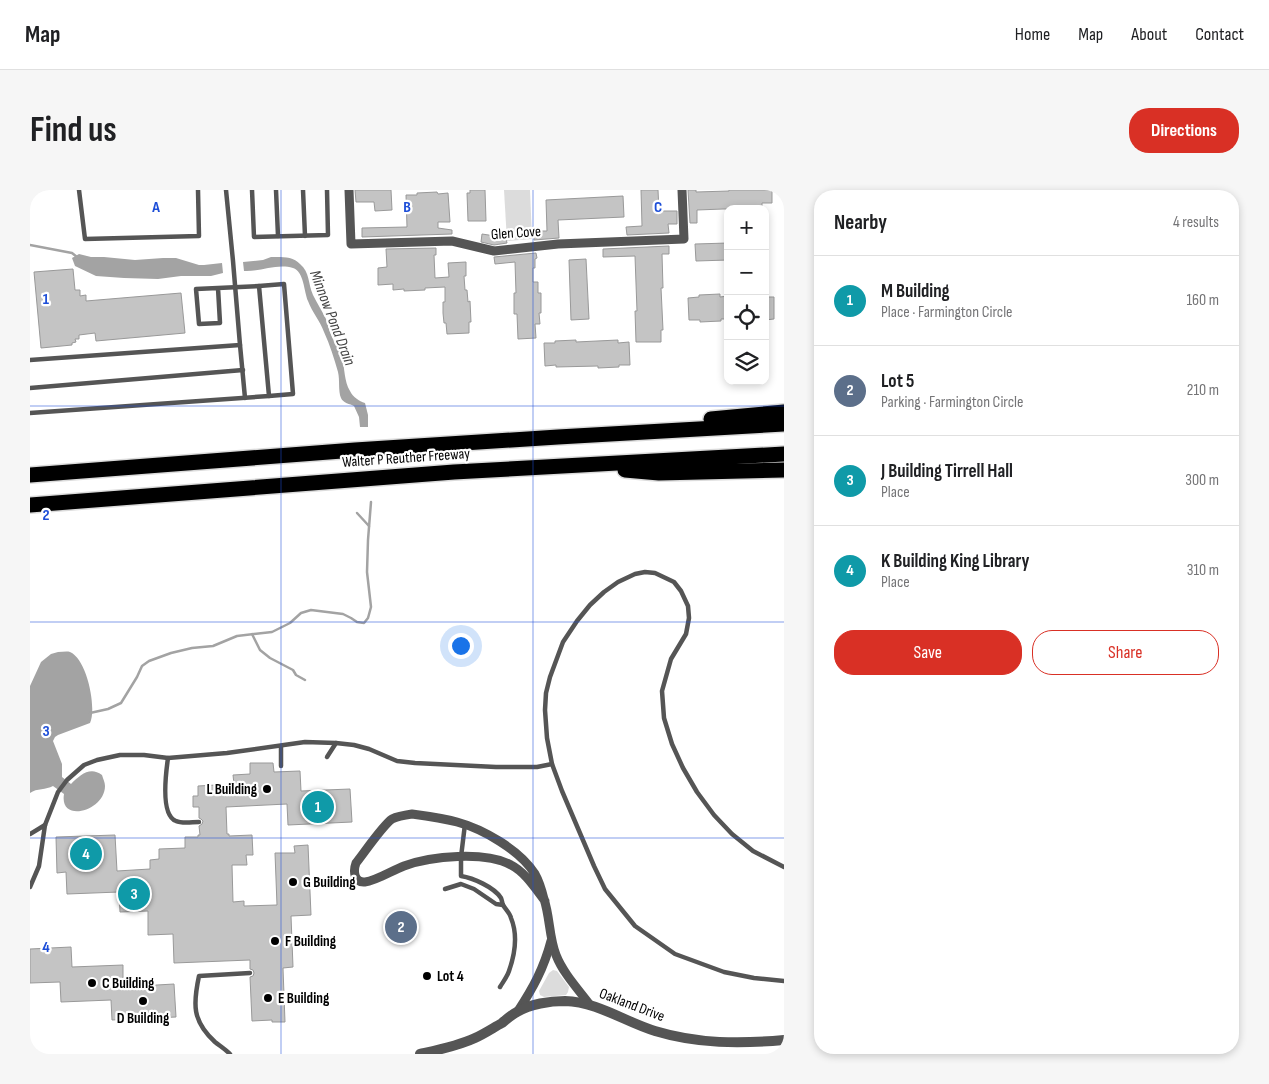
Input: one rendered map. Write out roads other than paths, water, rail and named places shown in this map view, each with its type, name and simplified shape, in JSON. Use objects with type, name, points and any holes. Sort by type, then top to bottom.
[{"type":"highway","points":[[558,437],[784,412]]},
{"type":"highway","name":"Walter P Reuther Freeway","points":[[30,475],[355,450],[784,424]]},
{"type":"highway","name":"Walter P Reuther Freeway","points":[[30,504],[574,465],[784,454]]},
{"type":"highway","points":[[574,465],[659,473],[784,470]]},
{"type":"street","name":"Glen Cove","points":[[349,190],[352,244],[452,241],[494,251],[558,244],[684,239],[682,190]]},
{"type":"street","points":[[545,901],[525,876],[511,865],[492,859],[461,857],[423,860],[406,865],[367,882],[360,882],[354,875],[354,869],[356,863],[387,823],[395,818],[412,814],[464,824],[504,844],[529,866],[538,880],[545,901],[555,954],[561,966],[590,1005]]},
{"type":"street","points":[[518,1011],[542,969],[552,938]]},
{"type":"street","name":"Oakland Drive","points":[[420,1054],[474,1038],[501,1024],[518,1011],[533,1006],[565,1001],[598,1007],[655,1031],[704,1042],[737,1043],[784,1040]]},
{"type":"lane","points":[[79,190],[85,239],[200,236],[198,190]]},
{"type":"lane","points":[[226,190],[245,398]]},
{"type":"lane","points":[[252,190],[254,237],[328,235],[327,190]]},
{"type":"lane","points":[[276,190],[278,236]]},
{"type":"lane","points":[[302,190],[305,236]]},
{"type":"lane","points":[[30,413],[293,394],[284,284],[196,289],[199,324],[220,323],[218,288]]},
{"type":"lane","points":[[259,286],[268,396]]},
{"type":"lane","points":[[30,360],[240,345]]},
{"type":"lane","points":[[30,388],[243,370]]},
{"type":"lane","points":[[784,867],[753,851],[732,834],[714,815],[697,792],[672,744],[664,718],[662,691],[671,659],[686,634],[689,618],[688,606],[681,591],[674,582],[665,577],[645,572],[635,574],[618,582],[590,605],[577,621],[563,642],[550,677],[546,693],[545,710],[547,738],[552,764],[562,791],[605,889],[635,926],[675,954],[724,972],[784,981]]},
{"type":"lane","points":[[30,886],[39,866],[45,825],[58,792],[67,780],[84,765],[97,760],[120,755],[168,758],[230,753],[305,742],[354,745],[396,760],[415,763],[496,766],[552,764]]},
{"type":"lane","points":[[327,757],[336,743]]},
{"type":"lane","points":[[281,746],[281,766]]},
{"type":"lane","points":[[168,758],[166,808],[169,816],[175,821],[199,822]]},
{"type":"lane","points":[[461,884],[464,824]]},
{"type":"lane","points":[[30,834],[45,825]]},
{"type":"lane","points":[[461,876],[477,881],[492,889],[501,898],[511,916],[516,939],[514,954],[509,972],[500,987]]},
{"type":"lane","points":[[445,889],[461,884],[474,889],[496,904],[504,905]]},
{"type":"lane","points":[[230,1054],[211,1038],[198,1020],[195,994],[199,976],[250,973]]},
{"type":"waterway","name":"Minnow Pond Drain","points":[[30,245],[72,253],[77,257]]},
{"type":"waterway","name":"Minnow Pond Drain","points":[[90,713],[108,709],[121,703],[142,666],[149,661],[171,653],[213,646],[237,636],[272,632],[290,623],[301,613],[311,610],[343,614],[357,622],[364,623],[368,618],[371,607],[367,572],[371,502]]},
{"type":"waterway","points":[[357,513],[369,526]]},
{"type":"waterway","points":[[252,634],[260,650],[270,658],[293,670],[296,675],[305,680]]},
{"type":"place","name":"L Building","points":[[267,789]]},
{"type":"place","name":"M Building","points":[[318,807]]},
{"type":"place","name":"K Building King Library","points":[[86,854]]},
{"type":"place","name":"G Building","points":[[293,882]]},
{"type":"place","name":"J Building Tirrell Hall","points":[[134,894]]},
{"type":"place","name":"Lot 5","points":[[401,927]]},
{"type":"place","name":"F Building","points":[[275,941]]},
{"type":"place","name":"Lot 4","points":[[427,976]]},
{"type":"place","name":"C Building","points":[[92,983]]},
{"type":"place","name":"E Building","points":[[268,998]]},
{"type":"place","name":"D Building","points":[[143,1001]]}]
